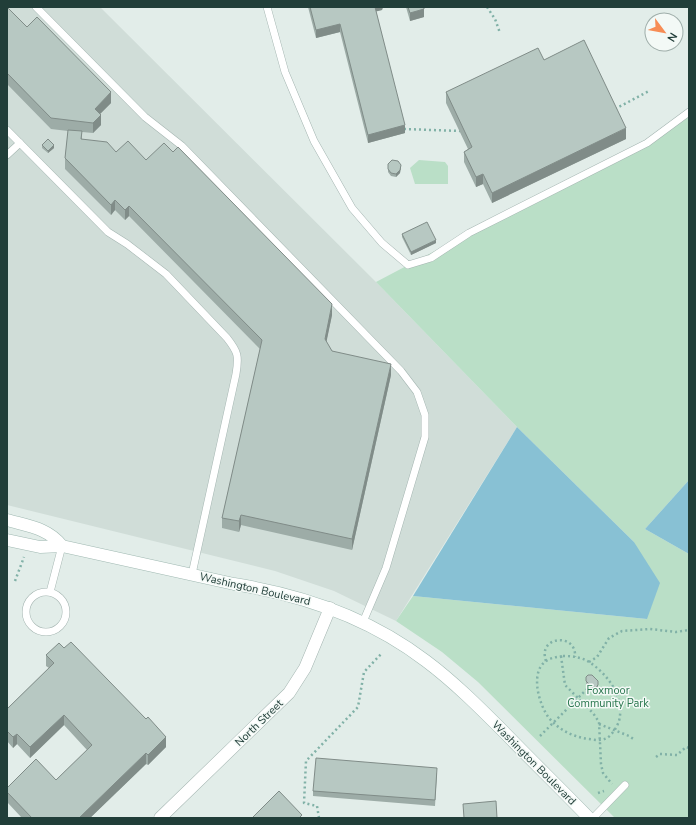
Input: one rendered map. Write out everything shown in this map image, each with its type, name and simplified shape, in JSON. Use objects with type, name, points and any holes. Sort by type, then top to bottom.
[{"type":"street","points":[[7,520],[32,526],[46,532],[55,537],[62,546]]},
{"type":"street","name":"Washington Boulevard","points":[[7,540],[40,547],[62,546],[281,593],[330,608],[363,622],[395,640],[425,660],[459,688],[589,818]]},
{"type":"street","name":"North Street","points":[[160,818],[289,693],[305,668],[330,608]]},
{"type":"lane","points":[[36,7],[145,118],[182,146],[396,365],[417,392],[424,415],[425,438],[386,568],[363,622]]},
{"type":"lane","points":[[267,7],[285,72],[314,141],[352,208],[382,243],[408,265],[431,258],[469,233],[647,143],[689,112]]},
{"type":"lane","points":[[7,130],[108,232],[127,244],[166,274],[227,338],[235,349],[238,361],[236,374],[192,574]]},
{"type":"lane","points":[[7,154],[20,143]]},
{"type":"lane","points":[[50,592],[62,546]]},
{"type":"lane","points":[[50,592],[61,598],[66,610],[66,616],[64,622],[56,630],[50,633],[38,631],[29,624],[25,613],[28,602],[38,593],[50,592]]},
{"type":"lane","points":[[593,818],[625,785]]},
{"type":"path","points":[[487,7],[495,19],[500,33]]},
{"type":"path","points":[[613,110],[649,91]]},
{"type":"path","points":[[404,129],[460,131]]},
{"type":"path","points":[[15,581],[24,557]]},
{"type":"path","points":[[589,662],[597,657],[609,638],[622,631],[650,629],[676,632],[689,630]]},
{"type":"path","points":[[546,662],[544,655],[549,644],[558,640],[562,640],[570,644],[576,652],[575,657]]},
{"type":"path","points":[[319,818],[317,806],[304,804],[306,761],[358,707],[364,672],[382,653]]},
{"type":"path","points":[[561,656],[565,685],[593,713],[599,724],[603,774],[612,784],[608,789],[598,793]]},
{"type":"path","points":[[554,657],[575,657],[589,662],[608,680],[618,697],[621,706],[618,724],[607,738],[600,740],[585,739],[569,734],[554,723],[545,712],[538,692],[538,673],[546,662],[554,657]]},
{"type":"path","points":[[540,736],[589,687]]},
{"type":"path","points":[[599,724],[629,736],[635,740]]},
{"type":"path","points":[[656,757],[660,754],[677,755],[686,747],[689,748]]},
{"type":"shaded area","points":[[7,7],[100,7],[376,282],[517,427],[396,621],[334,591],[275,571],[7,505]]},
{"type":"green space","name":"Foxmoor Community Park","points":[[689,117],[689,480],[645,529],[689,554],[689,818],[615,818],[478,682],[442,652],[396,621],[413,596],[647,619],[634,542],[517,427],[376,282]]},
{"type":"green space","points":[[419,160],[445,162],[448,166],[448,184],[415,184],[410,168]]},
{"type":"water","points":[[517,427],[634,542],[660,583],[647,619],[413,596]]},
{"type":"water","points":[[689,480],[689,554],[645,529]]},
{"type":"building","points":[[7,7],[27,27],[37,17],[111,92],[95,109],[101,115],[93,123],[51,118],[7,73]]},
{"type":"building","points":[[310,7],[375,7],[405,125],[368,135],[340,24],[316,30]]},
{"type":"building","points":[[408,7],[424,7],[424,9],[410,13]]},
{"type":"building","points":[[584,40],[626,128],[492,193],[483,174],[476,177],[464,152],[472,147],[446,92],[538,48],[544,60]]},
{"type":"building","points":[[68,130],[82,131],[81,139],[107,142],[116,152],[128,141],[146,160],[164,143],[173,152],[178,147],[332,304],[325,339],[332,351],[391,364],[352,539],[241,515],[239,521],[222,518],[262,340],[129,206],[125,210],[115,200],[111,205],[65,158]]},
{"type":"building","points":[[48,139],[54,145],[48,151],[42,145]]},
{"type":"building","points":[[392,160],[398,161],[401,165],[400,170],[396,174],[391,173],[388,169],[388,164]]},
{"type":"building","points":[[427,222],[436,240],[411,252],[402,234]]},
{"type":"building","points":[[71,642],[146,719],[148,717],[166,737],[148,755],[146,753],[79,818],[32,818],[7,792],[7,788],[36,759],[56,780],[92,745],[64,715],[30,747],[17,734],[13,737],[7,731],[7,709],[54,663],[46,655],[59,643],[64,648]]},
{"type":"building","points":[[588,675],[592,675],[598,681],[598,685],[596,687],[592,687],[586,681],[586,677]]},
{"type":"building","points":[[316,758],[437,768],[435,800],[313,791]]},
{"type":"building","points":[[279,791],[302,815],[299,818],[252,818]]},
{"type":"building","points":[[496,801],[497,818],[464,818],[463,804]]}]
